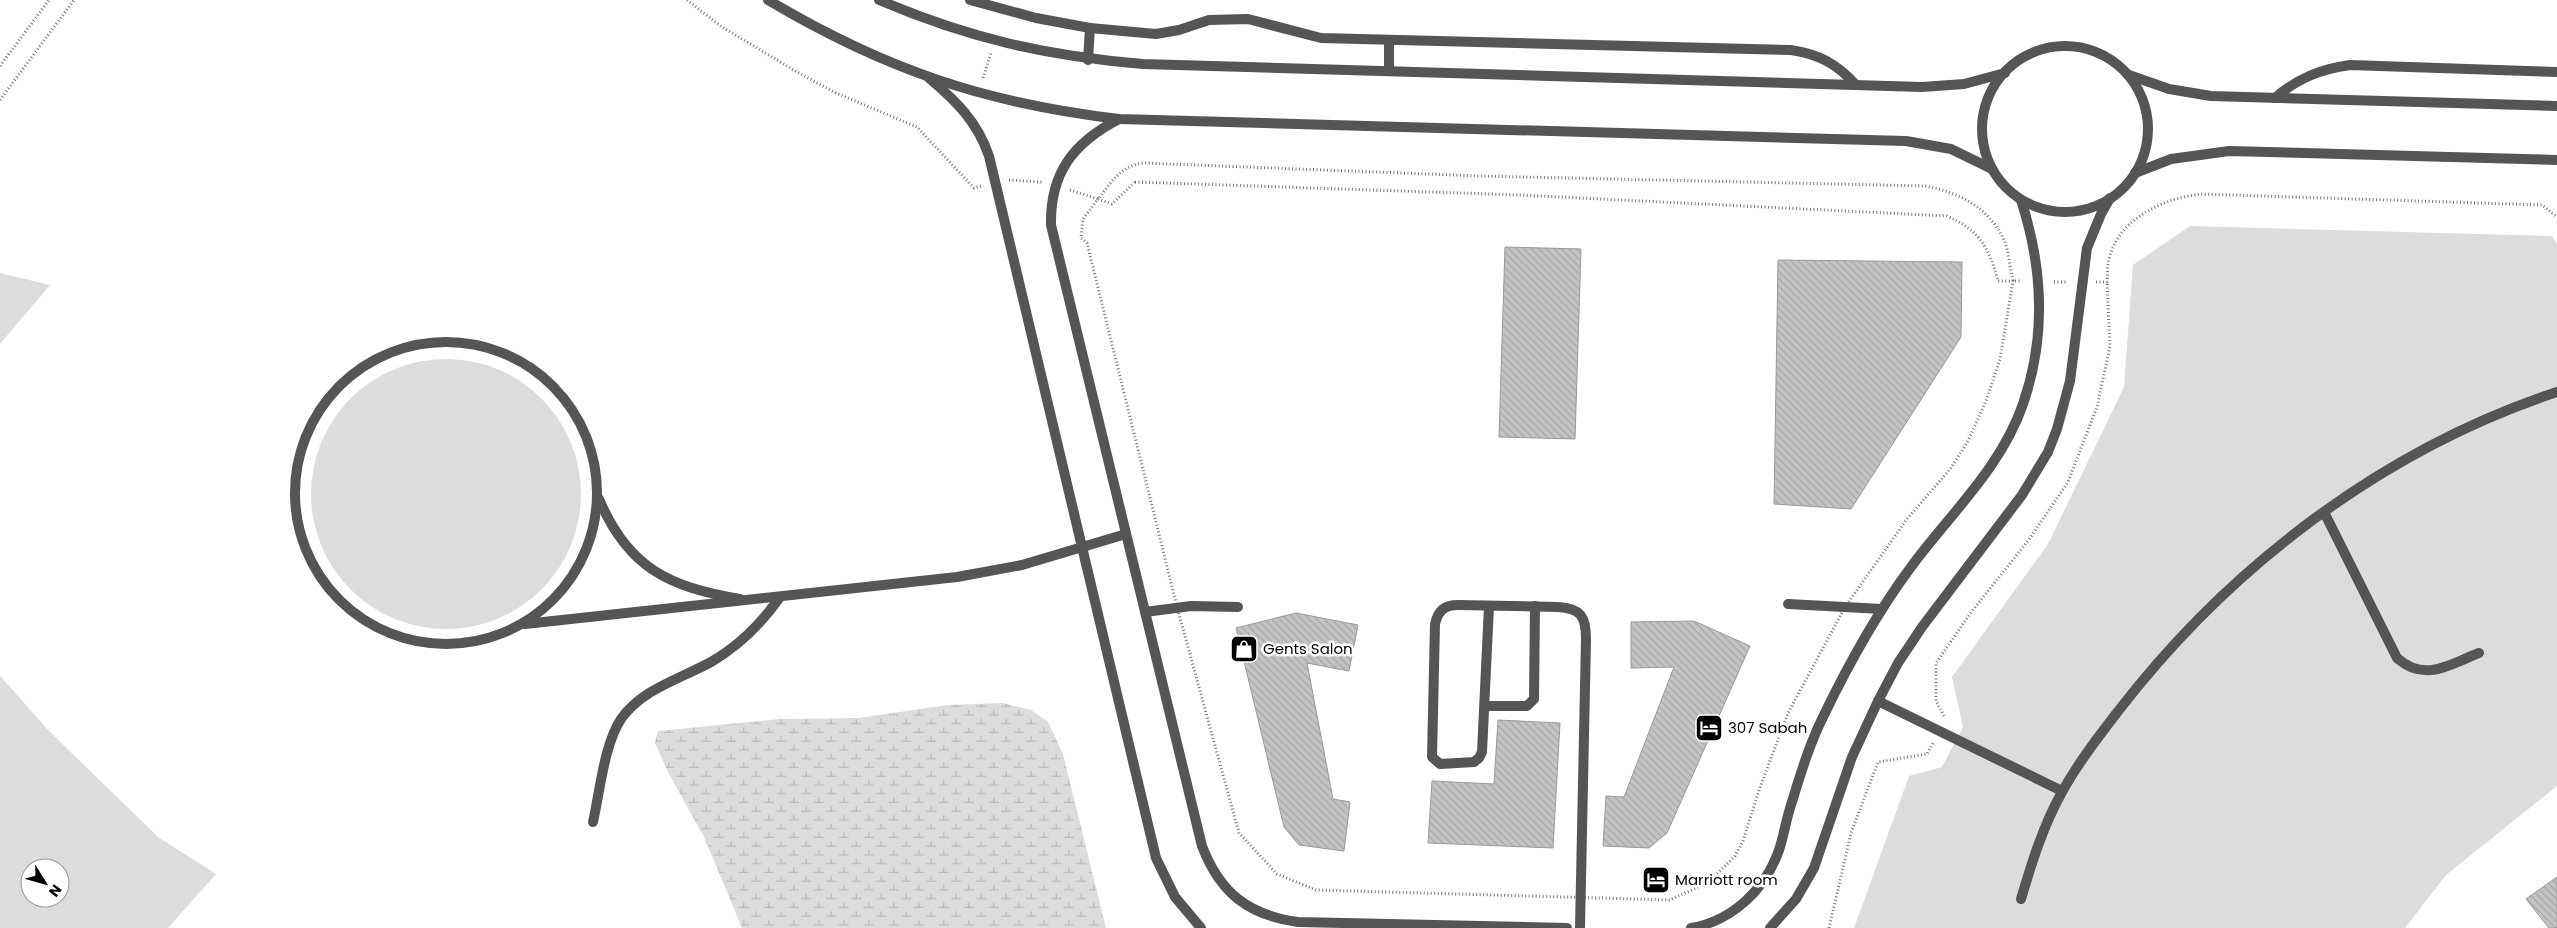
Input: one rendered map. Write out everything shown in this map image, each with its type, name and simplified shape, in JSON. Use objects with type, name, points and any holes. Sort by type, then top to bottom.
[{"type":"street","points":[[768,0],[814,28],[870,55],[928,78],[978,94],[1022,104],[1119,119],[1906,141],[1951,148],[1992,169]]},
{"type":"street","points":[[878,0],[929,21],[981,38],[1034,51],[1088,60],[1143,64],[1943,87],[1971,83],[2005,73]]},
{"type":"street","points":[[970,0],[1036,18],[1090,28],[1156,34],[1179,30],[1209,20],[1248,19],[1267,22],[1306,36],[1389,40],[1791,50],[1810,53],[1828,60],[1844,71],[1856,85]]},
{"type":"street","points":[[1088,60],[1090,28]]},
{"type":"street","points":[[1389,40],[1389,71]]},
{"type":"street","points":[[2057,46],[2077,47],[2096,52],[2114,61],[2128,75],[2140,92],[2146,112],[2148,133],[2144,154],[2135,173],[2124,187],[2110,198],[2089,208],[2066,212],[2043,209],[2021,200],[2010,191],[1992,169],[1986,153],[1983,119],[1991,94],[2005,73],[2020,60],[2038,51],[2057,46]]},
{"type":"street","points":[[2275,98],[2302,78],[2318,72],[2350,66],[2557,72]]},
{"type":"street","points":[[2128,75],[2148,83],[2189,94],[2557,106]]},
{"type":"street","points":[[928,78],[960,105],[978,128],[989,156],[1156,858],[1167,884],[1185,910],[1202,928]]},
{"type":"street","points":[[1119,119],[1101,128],[1085,141],[1072,156],[1054,185],[1051,208],[1053,242],[1202,846],[1210,866],[1222,884],[1238,900],[1256,911],[1276,919],[1298,922],[1567,928]]},
{"type":"street","points":[[2135,173],[2171,159],[2228,151],[2557,160]]},
{"type":"street","points":[[1770,928],[1785,913],[1814,868],[1850,764],[1878,701],[1922,627],[2022,495],[2048,452],[2058,429],[2070,381],[2081,282],[2087,248],[2093,231],[2110,198]]},
{"type":"street","points":[[1691,928],[1717,925],[1745,902],[1771,869],[1804,764],[1821,721],[1860,644],[1912,566],[1990,468],[2014,426],[2023,404],[2036,358],[2040,282],[2030,227],[2021,200]]},
{"type":"street","points":[[524,624],[548,605],[569,583],[584,556],[594,527],[598,497],[595,462],[584,429],[566,400],[535,370],[513,356],[480,345],[445,341],[411,345],[378,358],[343,383],[325,402],[307,432],[297,466],[294,500],[300,534],[313,567],[333,595],[359,618],[389,635],[423,644],[458,645],[483,640],[524,624],[753,601],[982,573],[1022,565],[1126,534]]},
{"type":"street","points":[[2021,899],[2037,845],[2062,791],[2100,734],[2189,628],[2239,580],[2348,495],[2425,450],[2469,427],[2557,392]]},
{"type":"street","points":[[598,497],[608,520],[621,540],[638,558],[657,573],[679,584],[702,592],[753,601]]},
{"type":"street","points":[[2324,512],[2397,658],[2412,669],[2430,672],[2479,653]]},
{"type":"street","points":[[593,822],[614,734],[631,708],[656,689],[726,652],[756,628],[780,597]]},
{"type":"street","points":[[1788,604],[1882,609]]},
{"type":"street","points":[[1489,606],[1485,706],[1480,758],[1467,762],[1440,764],[1435,762],[1432,752],[1437,616],[1442,609],[1450,605],[1570,607],[1581,614],[1586,626],[1580,928]]},
{"type":"street","points":[[1485,706],[1527,706],[1534,699],[1535,606]]},
{"type":"street","points":[[1145,612],[1177,607],[1238,607]]},
{"type":"street","points":[[1878,701],[2062,791]]},
{"type":"street","points":[[1185,910],[1190,928]]},
{"type":"street","points":[[1780,928],[1785,913]]},
{"type":"path","points":[[0,66],[49,0]]},
{"type":"path","points":[[0,100],[74,0]]},
{"type":"path","points":[[687,0],[722,27],[797,72],[836,93],[917,127],[974,188],[996,182],[1026,180],[1054,185],[1112,204],[1135,182],[1520,195],[1947,216],[1966,224],[1984,244],[1998,281],[2107,282]]},
{"type":"path","points":[[1144,163],[1479,176],[1925,186],[1945,190],[1964,197],[1980,208],[1994,223],[2004,241],[2013,281],[2000,359],[1986,401],[1968,441],[1951,468],[1907,519],[1845,607],[1788,713],[1759,790],[1743,841],[1735,856],[1709,882],[1670,900],[1581,899],[1316,890],[1277,874],[1239,833],[1177,607],[1087,243],[1081,238],[1083,218],[1098,199],[1121,171],[1136,164],[1144,163]]},
{"type":"path","points":[[1829,928],[1851,833],[1878,762],[1927,754],[1945,715],[1936,702],[1936,663],[1972,610],[2028,541],[2068,482],[2098,407],[2110,346],[2107,282],[2109,258],[2118,240],[2130,225],[2145,212],[2162,203],[2200,194],[2542,205],[2557,217]]},
{"type":"green space","points":[[2190,226],[2552,236],[2557,244],[2557,786],[2446,875],[2405,928],[1854,928],[1909,776],[1942,767],[1963,727],[1952,677],[2048,544],[2124,387],[2133,265]]},
{"type":"green space","points":[[0,273],[50,285],[0,344]]},
{"type":"green space","points":[[433,359],[459,359],[498,369],[521,382],[542,398],[558,419],[571,442],[579,468],[581,494],[579,520],[571,546],[558,569],[542,590],[521,606],[498,619],[459,629],[433,629],[394,619],[371,606],[350,590],[334,569],[321,546],[311,507],[311,481],[321,442],[334,419],[350,398],[371,382],[394,369]]},
{"type":"green space","points":[[0,676],[49,731],[158,837],[216,874],[168,928],[0,928]]},
{"type":"green space","points":[[1003,703],[1031,710],[1048,722],[1063,754],[1106,928],[742,928],[704,837],[669,774],[655,743],[658,731],[779,719],[858,718],[948,705]]},
{"type":"building","points":[[1505,247],[1581,249],[1575,439],[1499,437]]},
{"type":"building","points":[[1778,260],[1962,262],[1961,337],[1851,509],[1774,504]]},
{"type":"building","points":[[1296,613],[1358,625],[1349,671],[1307,663],[1333,799],[1350,802],[1344,851],[1299,845],[1284,827],[1236,628]]},
{"type":"building","points":[[1694,621],[1750,646],[1667,833],[1649,848],[1603,846],[1606,796],[1624,797],[1674,667],[1631,668],[1631,622]]},
{"type":"building","points":[[1498,720],[1560,723],[1553,848],[1428,843],[1432,781],[1494,784]]},
{"type":"building","points":[[2557,877],[2557,928],[2549,928],[2526,899]]},
{"type":"place","name":"Gents Salon","points":[[1244,649]]},
{"type":"place","name":"307 Sabah","points":[[1709,728]]},
{"type":"place","name":"Marriott room","points":[[1656,880]]}]
